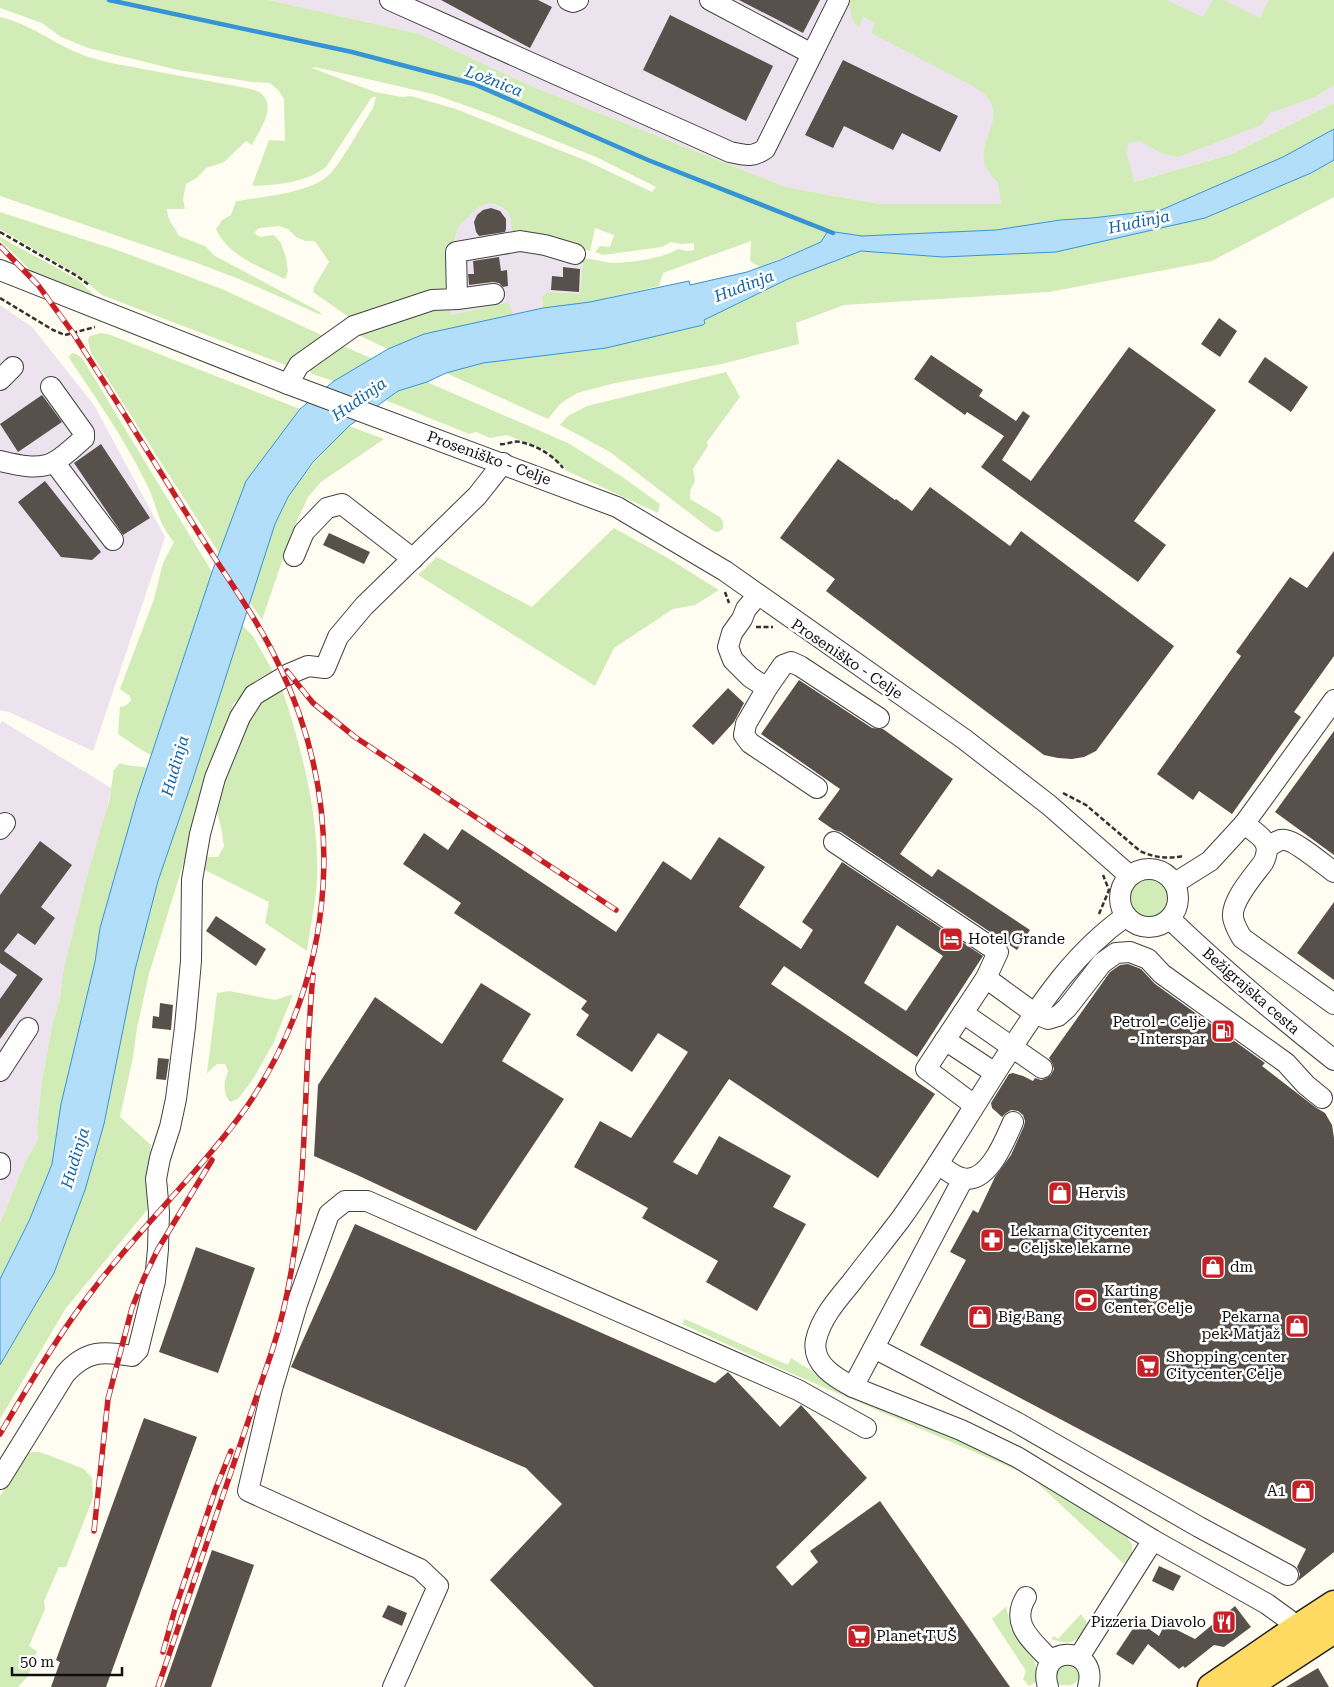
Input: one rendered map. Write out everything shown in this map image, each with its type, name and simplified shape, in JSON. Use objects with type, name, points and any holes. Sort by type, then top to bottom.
[{"type":"main road","points":[[1211,1687],[1334,1604]]},
{"type":"main road","points":[[1247,1687],[1334,1630]]},
{"type":"street","points":[[390,0],[730,152],[744,155],[756,155],[765,149],[839,0]]},
{"type":"street","points":[[568,0],[573,2],[578,0]]},
{"type":"street","points":[[710,0],[812,54]]},
{"type":"street","points":[[457,299],[456,252],[520,242],[545,245],[575,254]]},
{"type":"street","points":[[0,270],[392,424],[503,463],[617,507],[725,571],[964,739],[1049,805],[1130,876]]},
{"type":"street","points":[[292,385],[299,365],[354,326],[432,300],[494,294]]},
{"type":"street","points":[[0,461],[14,465],[37,466],[54,462],[84,438],[84,433],[52,387]]},
{"type":"street","points":[[54,462],[113,540]]},
{"type":"street","points":[[0,1479],[65,1374],[74,1364],[92,1355],[109,1352],[132,1356],[138,1350],[155,1281],[159,1212],[156,1179],[176,1100],[185,1027],[191,961],[192,880],[200,834],[215,778],[240,716],[254,695],[284,676],[308,666],[325,668],[338,637],[364,606],[477,496],[503,463]]},
{"type":"street","points":[[294,556],[304,532],[327,508],[342,504],[413,559]]},
{"type":"street","points":[[758,595],[746,609],[742,619],[732,633],[728,647],[733,660],[750,678],[767,688]]},
{"type":"street","points":[[817,788],[750,744],[744,736],[746,724],[767,688],[784,665],[791,662],[800,666],[879,718]]},
{"type":"street","points":[[1175,883],[1210,861],[1244,824],[1334,700]]},
{"type":"street","points":[[1244,824],[1263,839],[1267,848],[1263,863],[1235,902],[1232,915],[1235,928],[1242,938],[1334,1004]]},
{"type":"street","points":[[1267,848],[1276,841],[1285,840],[1294,844],[1334,872]]},
{"type":"street","points":[[834,842],[998,952],[986,978],[926,1069],[974,1105]]},
{"type":"street","points":[[1146,869],[1154,869],[1162,872],[1175,883],[1179,902],[1176,911],[1170,918],[1156,926],[1148,927],[1140,925],[1126,916],[1120,902],[1120,895],[1130,876],[1146,869]]},
{"type":"street","points":[[1126,916],[1108,929],[1070,965],[1034,1013],[899,1222],[835,1303],[821,1326],[816,1343],[818,1357],[825,1369],[853,1387],[961,1430],[1018,1457],[1153,1540],[1266,1604],[1289,1620],[1291,1632]]},
{"type":"street","name":"Bežigrajska cesta","points":[[1170,918],[1219,965],[1276,1015],[1334,1060]]},
{"type":"street","points":[[1148,927],[1150,944],[1148,959]]},
{"type":"street","points":[[986,978],[1034,1013],[1048,1019],[1058,1016],[1067,1008],[1102,963],[1116,953],[1130,952],[1148,959],[1162,974],[1286,1063],[1306,1085],[1324,1097]]},
{"type":"street","points":[[963,1013],[1042,1068]]},
{"type":"street","points":[[0,1071],[28,1028]]},
{"type":"street","points":[[945,1040],[995,1073]]},
{"type":"street","points":[[938,1164],[951,1174],[964,1179],[974,1177],[984,1171],[996,1159],[1013,1122]]},
{"type":"street","points":[[0,1163],[0,1169]]},
{"type":"street","points":[[853,1387],[964,1179]]},
{"type":"street","points":[[393,1687],[438,1586],[420,1569],[248,1491],[272,1389],[296,1304],[329,1214],[345,1201],[367,1201],[798,1390],[866,1428]]},
{"type":"street","points":[[874,1348],[1077,1455],[1120,1482],[1288,1575]]},
{"type":"street","points":[[1103,1510],[1120,1482]]},
{"type":"street","points":[[1079,1657],[1153,1540]]},
{"type":"street","points":[[1026,1597],[1021,1606],[1019,1617],[1023,1630],[1052,1660]]},
{"type":"street","points":[[1048,1687],[1046,1672],[1052,1660],[1064,1654],[1079,1657],[1088,1666],[1091,1676],[1088,1687]]},
{"type":"path","points":[[0,298],[65,335],[98,327]]},
{"type":"path","points":[[723,586],[731,609],[742,619]]},
{"type":"path","name":"Proseniško - Celje","points":[[742,619],[753,628],[777,626]]},
{"type":"path","points":[[1098,916],[1104,907],[1109,890],[1101,872]]},
{"type":"shaded area","points":[[269,0],[1334,0],[1334,103],[1232,154],[1134,182],[1001,204],[880,204],[786,187],[531,86],[420,34]]},
{"type":"shaded area","points":[[488,203],[508,212],[511,220],[583,259],[580,294],[548,292],[542,296],[543,308],[513,315],[509,302],[450,315],[445,244],[455,243],[456,229],[460,222],[477,207]]},
{"type":"shaded area","points":[[0,305],[32,327],[94,405],[165,537],[93,751],[9,712],[0,710]]},
{"type":"shaded area","points":[[2,721],[111,788],[104,821],[84,887],[63,972],[60,998],[52,1026],[42,1080],[37,1126],[38,1140],[26,1160],[0,1223],[0,724]]},
{"type":"green space","points":[[0,0],[269,0],[420,34],[531,86],[786,187],[880,204],[1001,204],[998,182],[987,170],[984,159],[984,148],[993,116],[992,105],[984,94],[971,85],[871,33],[875,23],[863,17],[859,28],[852,19],[849,0],[1166,0],[1203,17],[1213,0],[1224,0],[1260,18],[1269,0],[1334,0],[1334,85],[1315,97],[1270,113],[1261,125],[1178,157],[1161,153],[1140,141],[1128,143],[1127,153],[1134,182],[1232,154],[1334,103],[1334,129],[1283,157],[1161,210],[1060,220],[996,230],[862,236],[828,231],[821,242],[760,267],[750,261],[751,241],[663,273],[659,286],[590,302],[543,308],[542,296],[548,292],[580,294],[583,259],[614,263],[638,261],[656,258],[678,249],[694,250],[694,243],[681,244],[671,242],[662,247],[603,255],[595,252],[600,246],[610,247],[614,235],[595,228],[590,251],[512,237],[511,220],[508,212],[493,204],[485,204],[476,209],[459,226],[455,243],[446,245],[451,277],[449,287],[353,320],[313,292],[329,262],[315,241],[305,241],[296,237],[288,229],[279,226],[259,228],[254,233],[260,237],[274,235],[281,243],[288,271],[285,279],[237,254],[228,247],[216,229],[222,220],[231,215],[236,201],[300,190],[323,180],[331,173],[347,150],[373,108],[376,97],[372,97],[326,167],[300,180],[281,184],[252,186],[269,140],[285,141],[284,99],[270,83],[252,82],[178,70],[88,48],[61,37],[42,23],[0,8]],"holes":[[[315,67],[433,94],[489,114],[596,157],[656,187],[652,192],[587,161],[456,109],[411,96],[402,97],[375,92],[312,68]]]},
{"type":"green space","points":[[0,17],[22,24],[72,50],[90,57],[120,65],[249,89],[257,91],[264,96],[268,109],[263,124],[252,145],[246,141],[224,162],[206,168],[198,177],[186,184],[183,199],[185,209],[167,209],[168,216],[179,236],[205,246],[215,256],[320,312],[321,315],[197,263],[0,196]]},
{"type":"green space","points":[[1334,160],[1334,197],[1212,261],[1049,292],[844,305],[796,323],[799,344],[722,364],[615,383],[577,393],[560,404],[548,419],[446,373],[483,363],[606,348],[703,325],[705,323],[704,320],[788,279],[861,251],[943,257],[1056,252],[1205,218],[1311,173]]},
{"type":"green space","points":[[0,212],[120,251],[222,289],[330,339],[291,367],[112,299],[102,295],[78,275],[0,229]]},
{"type":"green space","points":[[0,237],[77,279],[95,296],[32,272],[0,240]]},
{"type":"green space","points":[[509,302],[513,315],[424,334],[388,349],[356,334],[399,317],[450,306],[450,315]]},
{"type":"green space","points":[[101,333],[108,334],[300,409],[246,481],[219,553],[91,353],[88,340],[90,336]]},
{"type":"green space","points":[[341,345],[373,359],[334,381],[312,374],[309,370],[310,367]]},
{"type":"green space","points":[[72,353],[82,358],[212,572],[151,755],[118,734],[120,707],[125,706],[131,701],[130,696],[120,689],[154,599],[163,563],[174,542],[160,520],[150,491],[129,451],[71,361],[69,357]]},
{"type":"green space","points":[[726,372],[740,397],[707,442],[708,446],[693,469],[695,481],[690,491],[690,499],[720,517],[723,522],[723,529],[718,532],[713,531],[610,452],[560,425],[568,416],[587,406]]},
{"type":"green space","points":[[427,382],[568,443],[621,476],[660,504],[658,513],[565,470],[565,467],[556,462],[549,451],[506,435],[490,438],[476,432],[469,434],[385,400],[398,391]]},
{"type":"green space","points":[[349,426],[384,439],[321,482],[308,497],[292,532],[262,620],[249,601],[276,521],[289,496],[302,477]]},
{"type":"green space","points":[[614,528],[719,590],[695,605],[673,609],[614,648],[595,686],[418,575],[437,557],[532,607]]},
{"type":"green space","points":[[242,625],[253,636],[276,677],[246,692],[233,704],[149,974],[120,1117],[151,1145],[147,1179],[148,1209],[66,1308],[0,1419],[0,1365],[54,1273],[85,1190],[104,1124],[134,973],[158,881]]},
{"type":"green space","points":[[282,689],[308,782],[315,830],[317,878],[307,951],[265,923],[269,902],[203,869],[203,859],[218,857],[224,846],[215,804],[247,724],[266,694]]},
{"type":"green space","points":[[120,763],[147,768],[100,929],[95,962],[61,1105],[52,1164],[29,1221],[0,1279],[0,1223],[26,1160],[38,1140],[37,1126],[42,1080],[52,1026],[60,998],[63,972],[84,887],[109,801],[114,770]]},
{"type":"green space","points":[[1150,876],[1165,882],[1171,897],[1165,912],[1150,918],[1135,912],[1129,897],[1135,882]]},
{"type":"green space","points":[[229,991],[275,1000],[293,994],[274,1042],[253,1079],[238,1099],[230,1102],[225,1091],[228,1071],[225,1064],[217,1064],[207,1073],[217,993]]},
{"type":"green space","points":[[685,1319],[788,1365],[791,1358],[833,1384],[1002,1458],[1119,1526],[1132,1544],[1132,1555],[1124,1564],[1030,1476],[682,1324]]},
{"type":"green space","points":[[31,1452],[39,1452],[84,1469],[92,1478],[93,1498],[66,1567],[59,1567],[44,1601],[45,1609],[29,1646],[37,1651],[28,1676],[18,1687],[0,1687],[0,1496],[25,1456]]},
{"type":"green space","points":[[1006,1607],[1012,1630],[1032,1654],[1037,1670],[1036,1682],[1029,1686],[1023,1679],[1026,1671],[992,1619]]},
{"type":"green space","points":[[1081,1614],[1087,1623],[1077,1639],[1064,1642],[1051,1639],[1054,1636],[1058,1639]]},
{"type":"green space","points":[[1055,1664],[1078,1666],[1079,1677],[1077,1681],[1072,1685],[1060,1685],[1054,1682]]},
{"type":"water","name":"Hudinja","points":[[1334,129],[1334,160],[1311,173],[1205,218],[1056,252],[943,257],[861,251],[788,279],[704,320],[705,323],[703,325],[606,348],[483,363],[446,373],[427,382],[398,391],[349,426],[313,462],[288,497],[275,524],[158,881],[135,970],[104,1124],[85,1190],[54,1273],[0,1365],[0,1279],[29,1221],[52,1164],[61,1104],[95,962],[100,928],[137,798],[212,572],[246,481],[300,409],[334,381],[388,349],[424,334],[543,308],[590,302],[689,281],[690,285],[747,272],[821,242],[828,231],[862,236],[996,230],[1060,220],[1161,210],[1283,157]]},
{"type":"building","points":[[441,0],[538,0],[552,7],[530,48]]},
{"type":"building","points":[[739,0],[820,0],[803,33]]},
{"type":"building","points":[[670,15],[773,66],[746,121],[643,70]]},
{"type":"building","points":[[843,60],[958,116],[940,152],[902,133],[893,150],[844,126],[833,148],[805,135]]},
{"type":"building","points":[[491,208],[500,211],[506,219],[505,232],[479,236],[474,222],[477,215],[483,210]]},
{"type":"building","points":[[499,257],[501,271],[507,270],[508,286],[503,287],[499,283],[493,282],[469,285],[468,274],[474,274],[473,261]]},
{"type":"building","points":[[563,267],[580,269],[579,292],[551,290],[552,276],[563,277]]},
{"type":"building","points":[[1219,318],[1237,331],[1220,357],[1201,344]]},
{"type":"building","points":[[1129,347],[1216,410],[1134,521],[1166,545],[1138,582],[981,467],[1004,436],[967,412],[965,415],[914,379],[931,355],[983,390],[979,396],[1016,421],[1023,411],[1030,416],[1002,460],[1031,481]]},
{"type":"building","points":[[1265,357],[1308,387],[1291,412],[1248,382]]},
{"type":"building","points":[[42,395],[62,422],[18,452],[0,424]]},
{"type":"building","points":[[101,444],[150,518],[123,535],[74,463]]},
{"type":"building","points":[[838,459],[912,511],[930,487],[1010,546],[1021,531],[1174,646],[1096,751],[1084,757],[1072,759],[1044,755],[826,591],[835,579],[780,538]]},
{"type":"building","points":[[45,481],[101,552],[92,560],[61,557],[18,502]]},
{"type":"building","points":[[329,533],[370,552],[364,564],[323,545]]},
{"type":"building","points":[[1334,551],[1334,656],[1294,712],[1301,717],[1232,814],[1199,791],[1193,800],[1157,774],[1241,656],[1236,652],[1290,577],[1307,588]]},
{"type":"building","points":[[799,680],[872,728],[883,729],[953,779],[900,854],[932,877],[938,869],[1030,930],[1017,950],[841,832],[834,830],[818,819],[840,789],[761,734]]},
{"type":"building","points":[[728,688],[744,703],[734,722],[713,745],[692,726]]},
{"type":"building","points":[[1334,731],[1334,855],[1275,812]]},
{"type":"building","points":[[462,829],[616,932],[663,861],[691,880],[719,837],[765,867],[739,907],[801,949],[813,930],[802,922],[842,862],[983,956],[917,1057],[784,966],[771,984],[935,1094],[878,1178],[729,1079],[673,1162],[697,1175],[719,1136],[791,1176],[773,1207],[806,1224],[757,1311],[706,1282],[718,1261],[642,1218],[648,1208],[574,1167],[600,1121],[631,1138],[688,1052],[658,1033],[632,1072],[576,1035],[589,1015],[581,1009],[587,1001],[454,913],[461,903],[403,864],[424,833],[448,850]],"holes":[[[897,925],[943,956],[906,1011],[864,983]]]},
{"type":"building","points":[[40,841],[72,865],[41,907],[55,918],[35,945],[18,933],[4,951],[43,979],[0,1039],[0,999],[17,975],[0,963],[0,895]]},
{"type":"building","points":[[1334,902],[1334,980],[1297,953]]},
{"type":"building","points":[[216,916],[266,949],[256,966],[206,931]]},
{"type":"building","name":"Shopping center Citycenter Celje","points":[[1128,964],[1141,969],[1155,984],[1265,1063],[1262,1066],[1325,1113],[1332,1125],[1334,1138],[1334,1552],[1298,1581],[1300,1574],[1297,1567],[1306,1549],[920,1345],[966,1260],[950,1252],[973,1210],[978,1213],[995,1177],[1011,1155],[1024,1126],[1023,1115],[1018,1111],[1011,1110],[1002,1117],[992,1108],[991,1103],[1009,1074],[1013,1073],[1033,1081],[1035,1078],[1041,1080],[1051,1075],[1054,1069],[1049,1058],[1110,972],[1120,965]]},
{"type":"building","points":[[481,983],[531,1014],[502,1061],[564,1099],[476,1231],[314,1156],[318,1085],[375,997],[442,1044]]},
{"type":"building","points":[[160,1003],[173,1005],[171,1030],[152,1028],[153,1016],[159,1017]]},
{"type":"building","points":[[158,1058],[169,1059],[166,1080],[156,1079]]},
{"type":"building","points":[[355,1224],[715,1383],[728,1372],[780,1427],[801,1405],[867,1478],[776,1567],[792,1586],[818,1562],[810,1551],[880,1501],[1010,1687],[594,1687],[490,1580],[562,1504],[526,1468],[291,1367]]},
{"type":"building","points":[[196,1247],[255,1268],[218,1373],[159,1352]]},
{"type":"building","points":[[144,1418],[197,1437],[106,1687],[51,1687],[60,1662],[56,1660]]},
{"type":"building","points":[[212,1550],[254,1565],[211,1687],[164,1687]]},
{"type":"building","points":[[1159,1566],[1181,1576],[1173,1591],[1152,1581]]},
{"type":"building","points":[[388,1605],[407,1613],[402,1626],[382,1617]]},
{"type":"building","points":[[1235,1606],[1251,1627],[1224,1647],[1214,1645],[1185,1668],[1183,1666],[1179,1669],[1148,1644],[1133,1665],[1116,1654],[1138,1621],[1159,1636],[1165,1624],[1195,1639]]},
{"type":"building","points":[[1318,1668],[1329,1687],[1286,1687]]},
{"type":"waterway","name":"Ložnica","points":[[109,0],[352,52],[474,84],[648,160],[833,233]]},
{"type":"railway","points":[[0,246],[38,285],[73,333],[270,646],[300,717],[315,772],[323,828],[323,884],[316,940],[302,995],[281,1048],[240,1116],[132,1242],[80,1307],[56,1342],[0,1434]]},
{"type":"railway","points":[[287,671],[313,703],[355,737],[616,910]]},
{"type":"railway","points":[[158,1687],[272,1351],[284,1306],[299,1212],[313,975]]},
{"type":"railway","points":[[94,1531],[108,1399],[132,1308],[158,1249],[212,1160]]},
{"type":"railway","points":[[163,1652],[175,1609],[216,1488],[231,1451]]},
{"type":"place","name":"Hotel Grande","points":[[951,939]]},
{"type":"place","name":"Petrol - Celje - Interspar","points":[[1223,1031]]},
{"type":"place","name":"Hervis","points":[[1060,1193]]},
{"type":"place","name":"Lekarna Citycenter - Celjske lekarne","points":[[992,1240]]},
{"type":"place","name":"dm","points":[[1213,1267]]},
{"type":"place","name":"Karting Center Celje","points":[[1086,1300]]},
{"type":"place","name":"Big Bang","points":[[980,1317]]},
{"type":"place","name":"Pekarna pek Matjaž","points":[[1297,1326]]},
{"type":"place","name":"Shopping center Citycenter Celje","points":[[1148,1366]]},
{"type":"place","name":"A1","points":[[1303,1491]]},
{"type":"place","name":"Pizzeria Diavolo","points":[[1224,1622]]},
{"type":"place","name":"Planet TUŠ","points":[[859,1636]]}]
